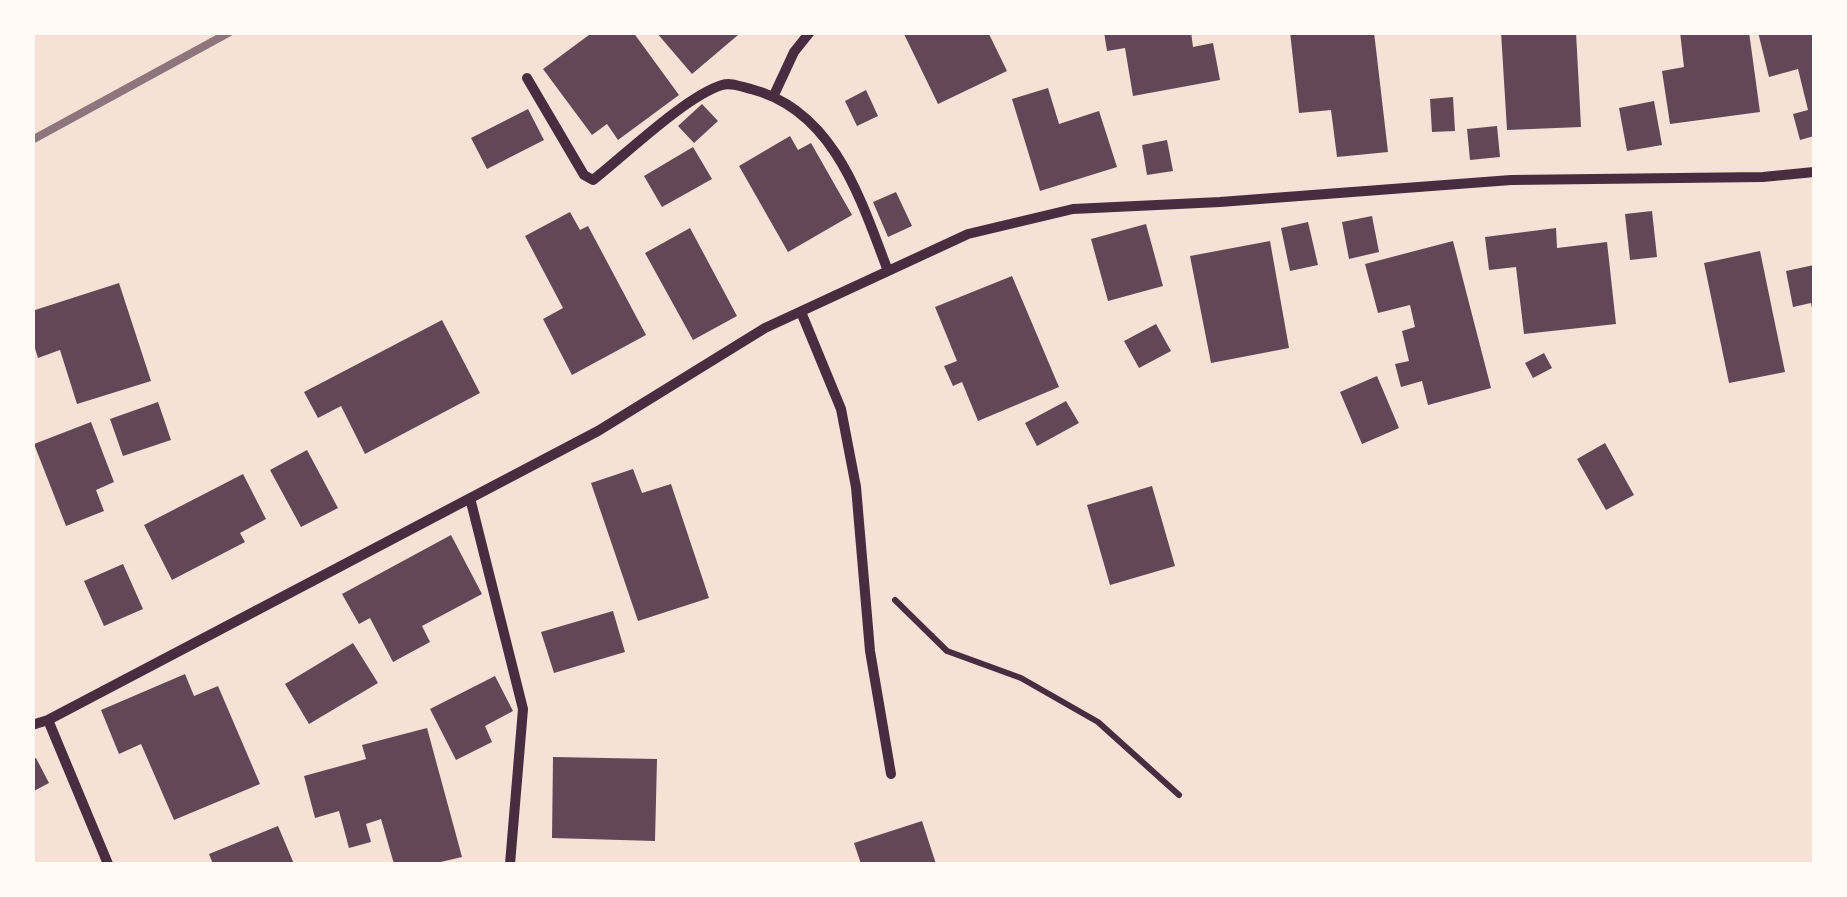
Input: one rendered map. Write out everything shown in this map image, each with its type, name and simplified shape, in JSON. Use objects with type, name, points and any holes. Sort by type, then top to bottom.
[{"type":"street","points":[[774,95],[794,52],[810,32]]},
{"type":"street","points":[[527,78],[584,175],[593,180],[701,94],[727,83],[774,95],[808,120],[835,151],[858,191],[888,271]]},
{"type":"street","points":[[32,725],[598,431],[765,328],[968,234],[1073,209],[1511,180],[1763,177],[1814,172]]},
{"type":"street","points":[[801,312],[840,409],[856,487],[870,651],[892,774]]},
{"type":"street","points":[[470,498],[523,708],[510,864]]},
{"type":"street","points":[[48,720],[108,864]]},
{"type":"path","points":[[862,568],[947,651],[1020,678],[1098,722],[1179,795]]},
{"type":"building","points":[[593,32],[633,32],[679,95],[618,140],[607,124],[592,135],[543,69]]},
{"type":"building","points":[[656,32],[736,32],[738,35],[692,74]]},
{"type":"building","points":[[903,32],[988,32],[1007,71],[938,104]]},
{"type":"building","points":[[1104,32],[1191,32],[1193,47],[1213,43],[1220,80],[1133,96],[1125,48],[1107,51]]},
{"type":"building","points":[[1290,32],[1374,32],[1388,152],[1337,157],[1331,110],[1299,113]]},
{"type":"building","points":[[1501,32],[1576,32],[1581,127],[1507,130]]},
{"type":"building","points":[[1680,32],[1749,32],[1760,112],[1670,124],[1662,71],[1684,67]]},
{"type":"building","points":[[1758,32],[1814,32],[1814,136],[1800,140],[1793,114],[1808,110],[1798,69],[1769,77]]},
{"type":"building","points":[[1048,88],[1059,124],[1099,111],[1117,167],[1040,191],[1012,99]]},
{"type":"building","points":[[866,90],[878,116],[857,126],[845,101]]},
{"type":"building","points":[[1453,97],[1455,131],[1432,132],[1430,99]]},
{"type":"building","points":[[1654,101],[1662,145],[1627,151],[1619,108]]},
{"type":"building","points":[[702,104],[718,121],[694,143],[678,126]]},
{"type":"building","points":[[528,109],[544,140],[487,169],[471,138]]},
{"type":"building","points":[[1497,126],[1500,157],[1470,160],[1467,129]]},
{"type":"building","points":[[790,136],[798,150],[811,143],[852,215],[788,252],[739,166]]},
{"type":"building","points":[[1167,140],[1173,171],[1147,175],[1142,145]]},
{"type":"building","points":[[693,147],[712,179],[662,207],[644,176]]},
{"type":"building","points":[[896,192],[912,226],[888,237],[873,202]]},
{"type":"building","points":[[1652,211],[1657,257],[1630,260],[1625,214]]},
{"type":"building","points":[[570,212],[580,230],[588,226],[646,335],[572,375],[543,319],[563,308],[525,236]]},
{"type":"building","points":[[1372,216],[1379,252],[1349,259],[1342,222]]},
{"type":"building","points":[[1308,222],[1318,265],[1290,271],[1281,228]]},
{"type":"building","points":[[1146,224],[1163,286],[1108,301],[1091,239]]},
{"type":"building","points":[[690,228],[737,316],[693,340],[645,253]]},
{"type":"building","points":[[1556,228],[1557,248],[1607,242],[1616,324],[1524,334],[1516,267],[1489,270],[1485,237]]},
{"type":"building","points":[[1270,241],[1289,348],[1211,363],[1190,256]]},
{"type":"building","points":[[1453,241],[1491,388],[1428,405],[1422,381],[1401,387],[1395,364],[1409,361],[1402,331],[1415,327],[1410,305],[1378,313],[1365,264]]},
{"type":"building","points":[[1760,251],[1785,372],[1729,383],[1704,263]]},
{"type":"building","points":[[1814,265],[1813,314],[1811,303],[1793,307],[1786,271]]},
{"type":"building","points":[[1012,276],[1059,387],[978,421],[962,382],[953,386],[944,366],[957,361],[935,307]]},
{"type":"building","points":[[119,283],[151,381],[77,404],[60,350],[38,358],[32,339],[32,311]]},
{"type":"building","points":[[442,320],[480,393],[365,454],[341,406],[318,418],[304,392]]},
{"type":"building","points":[[1156,324],[1171,351],[1139,368],[1124,341]]},
{"type":"building","points":[[1544,353],[1552,368],[1533,378],[1525,363]]},
{"type":"building","points":[[1377,376],[1399,428],[1362,444],[1340,392]]},
{"type":"building","points":[[1066,401],[1079,423],[1037,446],[1025,423]]},
{"type":"building","points":[[158,402],[171,440],[123,456],[110,419]]},
{"type":"building","points":[[91,422],[114,482],[96,490],[104,511],[66,526],[34,444]]},
{"type":"building","points":[[1605,443],[1634,495],[1606,510],[1577,459]]},
{"type":"building","points":[[307,450],[338,508],[301,527],[270,470]]},
{"type":"building","points":[[633,469],[642,493],[671,484],[709,598],[638,621],[591,483]]},
{"type":"building","points":[[243,474],[266,519],[240,533],[245,542],[172,580],[144,525]]},
{"type":"building","points":[[1152,486],[1175,566],[1110,585],[1087,505]]},
{"type":"building","points":[[451,535],[482,594],[422,626],[430,642],[393,662],[370,618],[359,624],[342,594]]},
{"type":"building","points":[[123,564],[143,609],[104,626],[84,581]]},
{"type":"building","points":[[613,611],[625,652],[554,673],[541,632]]},
{"type":"building","points":[[353,643],[378,683],[309,724],[285,684]]},
{"type":"building","points":[[185,674],[194,696],[218,686],[260,784],[174,820],[141,744],[119,754],[101,710]]},
{"type":"building","points":[[495,676],[513,711],[485,726],[492,742],[456,760],[430,709]]},
{"type":"building","points":[[427,728],[462,857],[432,864],[394,864],[381,819],[366,824],[371,842],[349,848],[339,811],[315,818],[304,776],[366,759],[362,745]]},
{"type":"building","points":[[553,757],[657,759],[655,841],[552,838]]},
{"type":"building","points":[[36,758],[49,783],[32,792],[32,760]]},
{"type":"building","points":[[922,821],[936,864],[861,864],[854,843]]},
{"type":"building","points":[[278,826],[294,864],[213,864],[209,854]]},
{"type":"railway","points":[[32,140],[230,32]]}]
